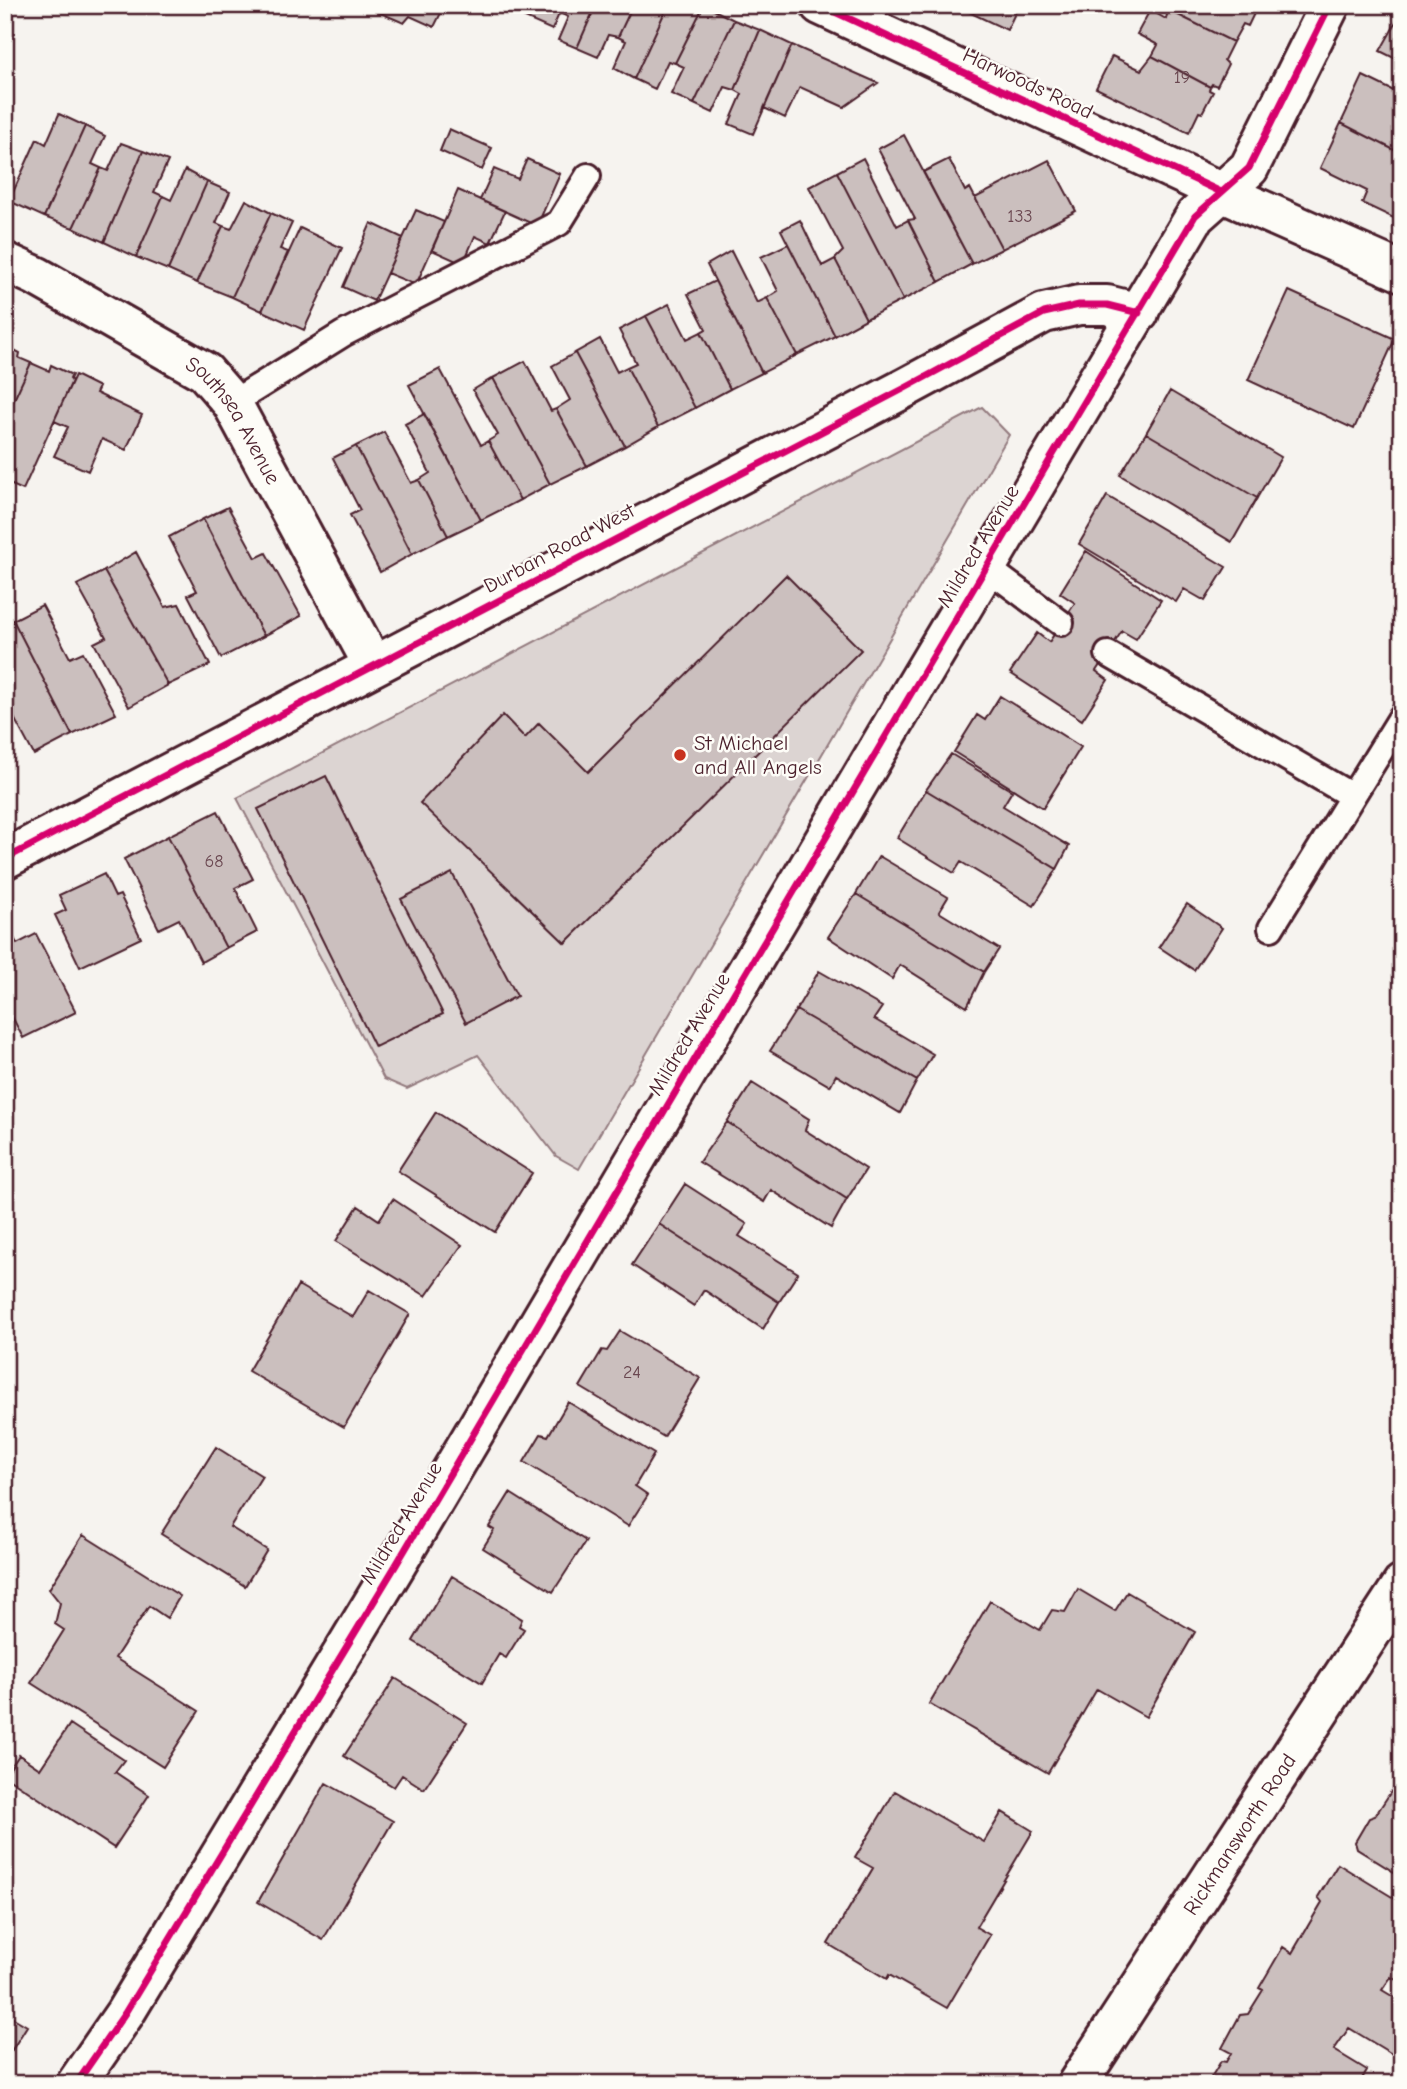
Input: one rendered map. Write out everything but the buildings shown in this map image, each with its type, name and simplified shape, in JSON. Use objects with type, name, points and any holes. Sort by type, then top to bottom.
[{"type":"street","name":"Harwoods Road","points":[[820,5],[1221,192],[1402,272]]},
{"type":"street","name":"Mildred Avenue","points":[[76,2084],[125,2013],[396,1565],[1195,216],[1249,168],[1330,5]]},
{"type":"street","name":"Southsea Avenue","points":[[5,262],[36,276],[205,372],[232,403],[373,665]]},
{"type":"street","name":"Durban Road West","points":[[5,859],[1044,313],[1079,304],[1107,305],[1139,313]]},
{"type":"street","name":"Rickmansworth Road","points":[[1077,2084],[1402,1585]]},
{"type":"lane","points":[[232,403],[343,334],[559,223],[588,176]]},
{"type":"lane","points":[[986,567],[1061,623]]},
{"type":"lane","points":[[1108,654],[1352,796]]},
{"type":"lane","points":[[1271,928],[1402,716]]},
{"type":"shaded area","points":[[982,407],[1009,435],[579,1169],[556,1156],[478,1055],[407,1089],[384,1079],[237,798]]},
{"type":"cycle path","points":[[820,5],[1221,192]]},
{"type":"cycle path","points":[[76,2084],[125,2013],[396,1565],[1195,216],[1249,168],[1330,5]]},
{"type":"cycle path","points":[[5,859],[1044,313],[1079,305],[1107,305],[1139,313]]},
{"type":"place","name":"St Michael and All Angels","points":[[680,755]]}]
